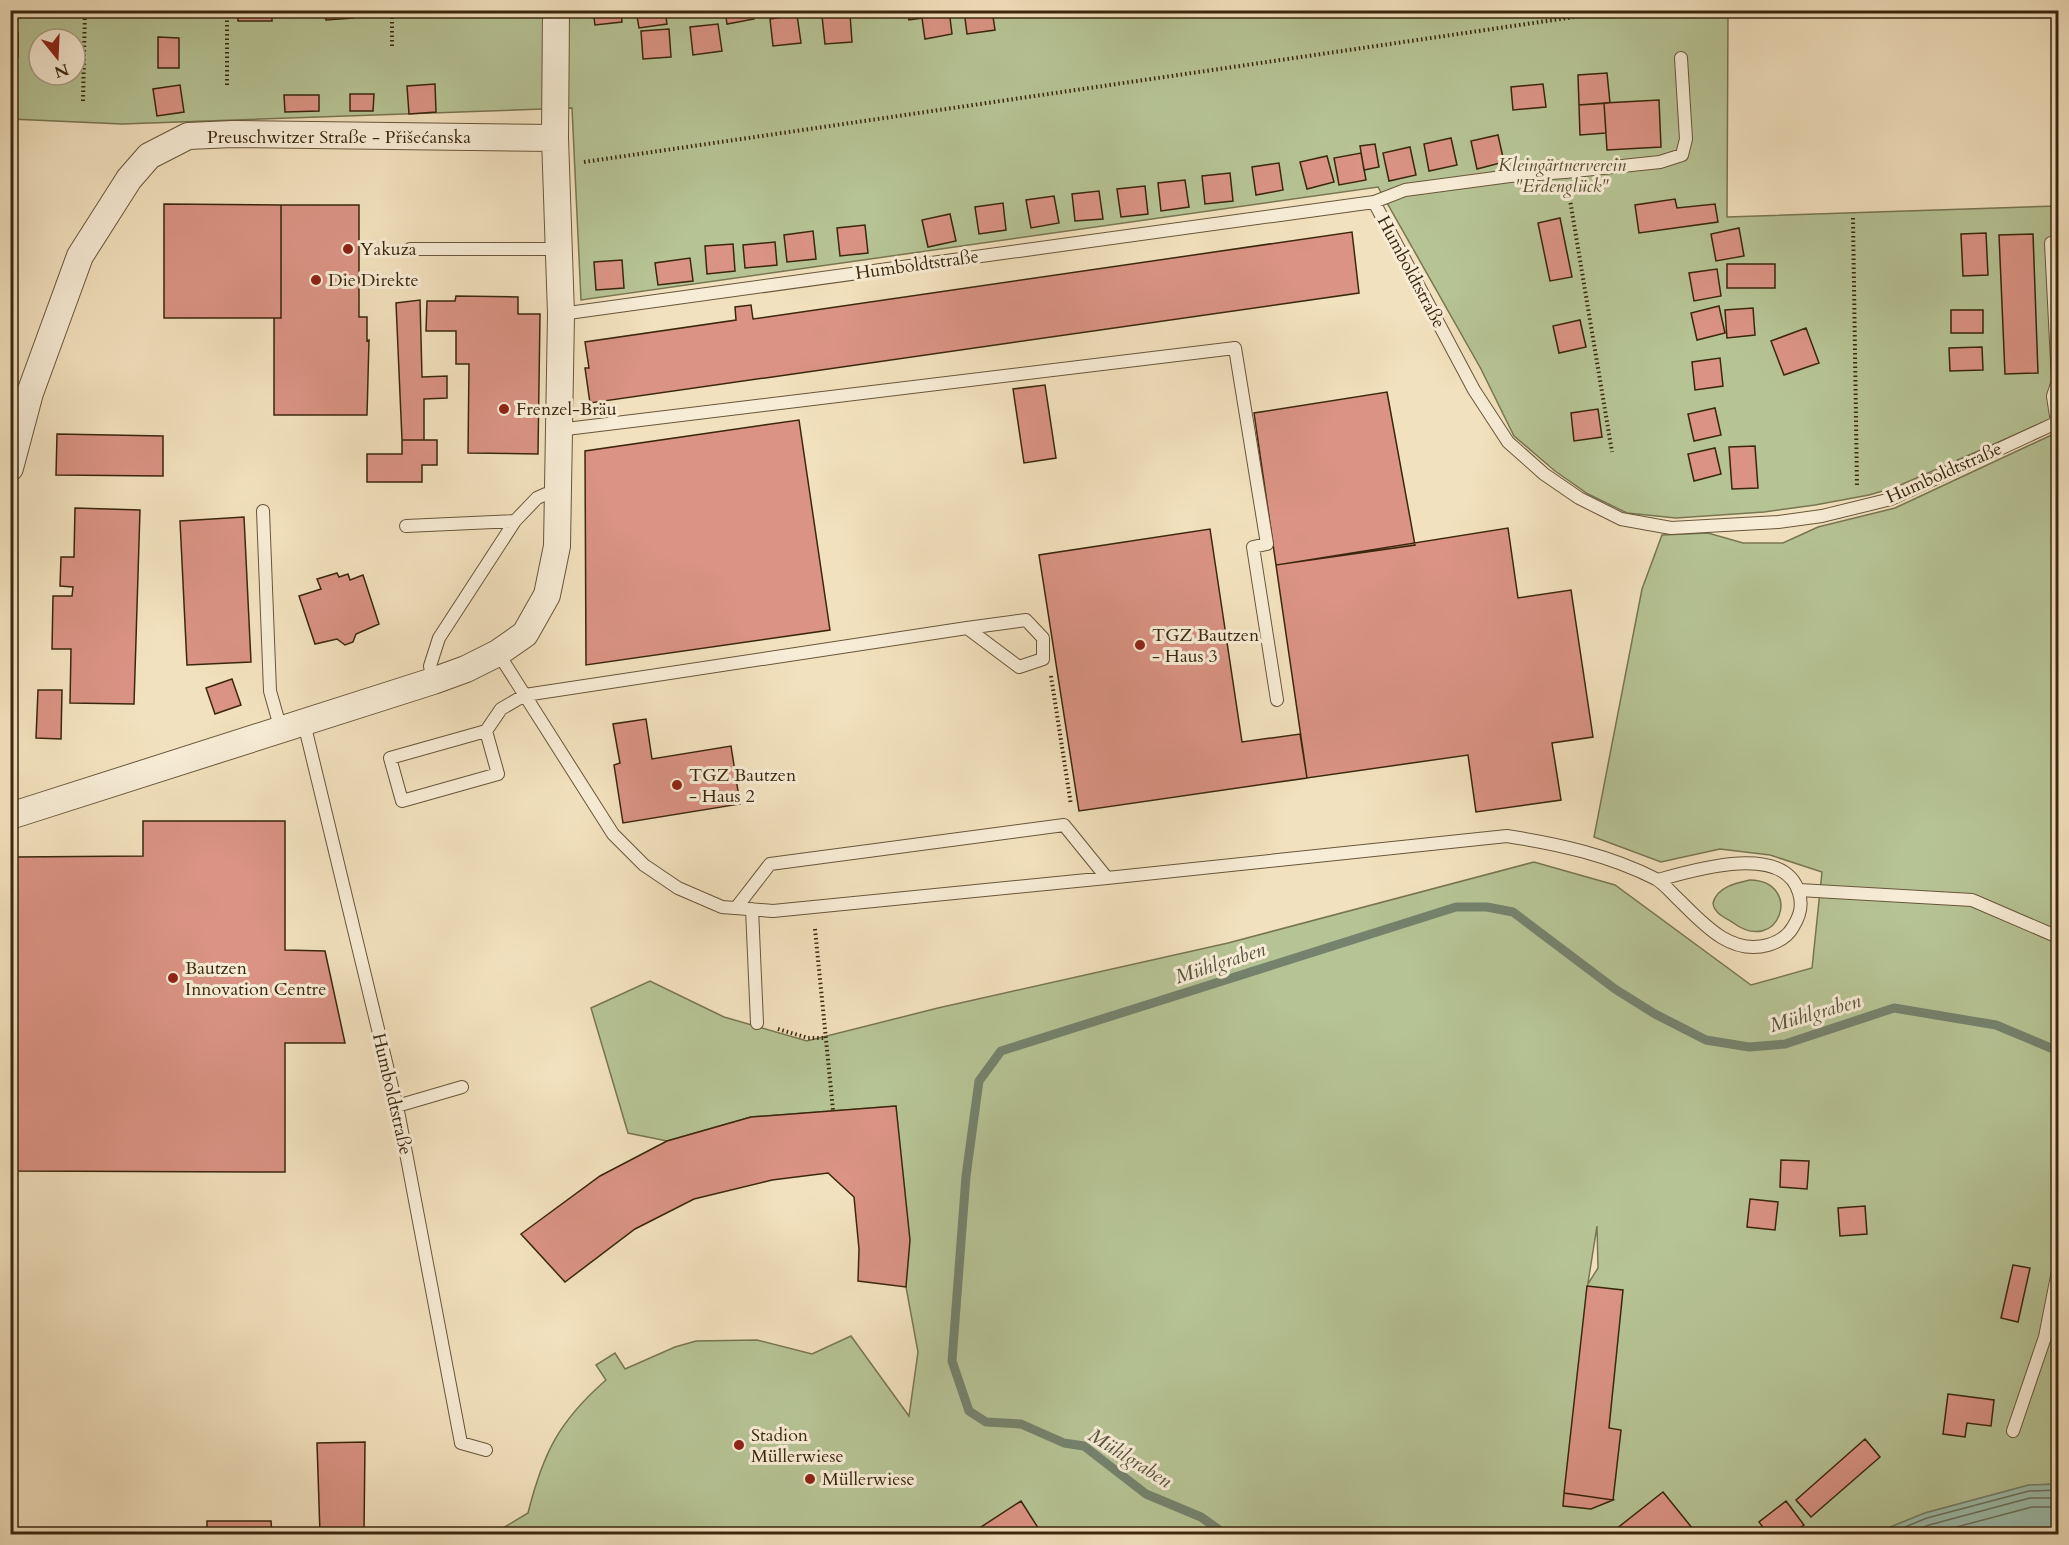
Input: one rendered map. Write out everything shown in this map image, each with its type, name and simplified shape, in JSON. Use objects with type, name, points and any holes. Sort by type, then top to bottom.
[{"type":"street","points":[[10,816],[433,681],[466,669],[498,653],[525,634],[547,595],[557,546],[556,494],[561,314],[555,167],[555,10]]},
{"type":"street","name":"Preuschwitzer Straße - Přišećanska","points":[[10,468],[30,393],[80,256],[129,179],[149,156],[188,136],[555,138]]},
{"type":"lane","points":[[1374,202],[1405,190],[1510,176],[1660,162],[1682,155],[1686,139],[1681,58]]},
{"type":"lane","name":"Humboldtstraße","points":[[561,314],[1374,202],[1474,390],[1508,442],[1544,474],[1579,498],[1620,519],[1671,528],[1778,522],[1822,516],[1891,499],[2058,423]]},
{"type":"lane","points":[[2051,243],[2058,380],[2053,396],[2058,423]]},
{"type":"lane","points":[[410,249],[558,249]]},
{"type":"lane","points":[[558,430],[1235,348],[1267,544],[1253,547],[1277,700]]},
{"type":"lane","points":[[433,681],[430,666],[439,638],[514,521],[537,498],[546,494],[556,494]]},
{"type":"lane","name":"Humboldtstraße","points":[[263,511],[270,691],[292,727],[397,1106],[461,1443],[486,1450]]},
{"type":"lane","points":[[406,526],[514,521]]},
{"type":"lane","points":[[486,731],[498,774],[402,801],[390,758],[486,731],[501,709],[525,695],[966,628],[1026,620],[1043,638],[1043,659],[1019,667],[966,628]]},
{"type":"lane","points":[[498,653],[614,834],[644,865],[678,888],[722,907],[773,910],[813,907],[1507,836],[1562,845],[1620,864],[1658,880],[1718,936],[1737,945],[1760,947],[1776,942],[1790,933],[1798,920],[1802,906],[1799,890],[1791,879],[1776,867],[1755,863],[1711,866],[1658,880]]},
{"type":"lane","points":[[736,908],[770,864],[1064,825],[1107,878]]},
{"type":"lane","points":[[1799,890],[1972,900],[2058,937]]},
{"type":"lane","points":[[752,909],[757,1023]]},
{"type":"lane","points":[[397,1106],[462,1087]]},
{"type":"lane","points":[[2013,1431],[2045,1338],[2058,1271]]},
{"type":"path","points":[[83,101],[84,10]]},
{"type":"path","points":[[227,10],[227,85]]},
{"type":"path","points":[[392,10],[392,46]]},
{"type":"path","points":[[555,167],[1581,16],[1581,10]]},
{"type":"path","points":[[1565,172],[1612,452]]},
{"type":"path","points":[[1853,218],[1857,507]]},
{"type":"path","points":[[1043,659],[1053,681],[1072,805]]},
{"type":"path","points":[[813,907],[833,1110]]},
{"type":"path","points":[[757,1023],[808,1038],[826,1038]]},
{"type":"green space","name":"Kleingärtnerverein \"Erdenglück\"","points":[[11,11],[1728,11],[1727,217],[2058,206],[2058,416],[1896,487],[1869,495],[1764,512],[1676,518],[1627,513],[1588,494],[1555,471],[1514,436],[1481,369],[1378,187],[581,300],[572,108],[122,124],[11,119]]},
{"type":"green space","points":[[2058,432],[2058,1484],[2029,1485],[1925,1513],[1873,1534],[493,1534],[528,1513],[540,1473],[555,1439],[576,1410],[606,1380],[596,1365],[615,1353],[625,1369],[675,1347],[696,1341],[757,1340],[812,1354],[851,1336],[909,1416],[918,1352],[906,1287],[896,1106],[751,1117],[667,1141],[628,1133],[591,1008],[650,981],[724,1017],[807,1041],[938,1008],[1228,943],[1534,862],[1615,885],[1751,985],[1812,968],[1822,872],[1770,855],[1720,849],[1661,862],[1594,837],[1642,589],[1662,535],[1708,533],[1743,543],[1783,543],[1818,527],[1895,508]],"holes":[[[1597,1226],[1598,1268],[1588,1284]]]},
{"type":"green space","points":[[1750,880],[1767,884],[1777,892],[1781,903],[1779,915],[1773,925],[1763,931],[1749,931],[1732,922],[1717,912],[1713,903],[1723,889]]},
{"type":"water","points":[[2058,1484],[2058,1534],[1873,1534],[1925,1513],[2029,1485]]},
{"type":"building","points":[[238,10],[272,10],[272,21],[238,21]]},
{"type":"building","points":[[325,10],[353,10],[353,18],[326,20]]},
{"type":"building","points":[[405,10],[433,10],[433,15],[405,16]]},
{"type":"building","points":[[440,10],[467,10],[468,16],[440,17]]},
{"type":"building","points":[[593,10],[621,10],[622,22],[595,25]]},
{"type":"building","points":[[636,10],[665,10],[667,24],[639,28]]},
{"type":"building","points":[[725,10],[753,10],[754,19],[727,24]]},
{"type":"building","points":[[776,10],[804,10],[805,13],[776,15]]},
{"type":"building","points":[[907,10],[925,10],[921,11],[922,18],[909,20]]},
{"type":"building","points":[[949,10],[952,34],[925,39],[921,11]]},
{"type":"building","points":[[964,10],[992,10],[995,30],[967,34]]},
{"type":"building","points":[[1153,10],[1181,10],[1153,14]]},
{"type":"building","points":[[1316,10],[1344,10],[1345,13],[1317,17]]},
{"type":"building","points":[[850,14],[852,42],[825,44],[822,16]]},
{"type":"building","points":[[797,15],[801,43],[773,46],[770,19]]},
{"type":"building","points":[[718,24],[722,51],[693,55],[690,27]]},
{"type":"building","points":[[669,29],[671,57],[643,59],[641,31]]},
{"type":"building","points":[[10,33],[18,33],[18,57],[10,57]]},
{"type":"building","points":[[158,37],[179,38],[179,68],[158,68]]},
{"type":"building","points":[[1607,73],[1610,103],[1579,105],[1578,75]]},
{"type":"building","points":[[435,84],[436,112],[409,114],[407,86]]},
{"type":"building","points":[[1543,84],[1546,107],[1513,110],[1511,87]]},
{"type":"building","points":[[180,85],[184,112],[157,116],[153,89]]},
{"type":"building","points":[[350,94],[374,94],[373,111],[350,111]]},
{"type":"building","points":[[284,95],[319,95],[319,111],[285,112]]},
{"type":"building","points":[[1659,100],[1661,147],[1607,150],[1604,103]]},
{"type":"building","points":[[1604,103],[1606,133],[1580,135],[1579,105]]},
{"type":"building","points":[[1498,135],[1504,162],[1477,169],[1471,141]]},
{"type":"building","points":[[1451,138],[1457,165],[1429,171],[1424,144]]},
{"type":"building","points":[[1375,144],[1379,167],[1364,170],[1360,146]]},
{"type":"building","points":[[1410,147],[1416,175],[1389,181],[1383,153]]},
{"type":"building","points":[[1361,153],[1366,180],[1339,185],[1334,158]]},
{"type":"building","points":[[1327,156],[1334,182],[1307,189],[1300,162]]},
{"type":"building","points":[[1279,163],[1283,190],[1256,195],[1252,167]]},
{"type":"building","points":[[1230,173],[1233,201],[1205,204],[1202,176]]},
{"type":"building","points":[[1185,180],[1189,207],[1161,211],[1158,183]]},
{"type":"building","points":[[1145,186],[1148,214],[1121,217],[1117,189]]},
{"type":"building","points":[[1099,191],[1103,219],[1075,221],[1072,194]]},
{"type":"building","points":[[1054,196],[1059,223],[1031,228],[1026,200]]},
{"type":"building","points":[[1675,199],[1677,208],[1715,204],[1718,222],[1639,233],[1635,205]]},
{"type":"building","points":[[1003,203],[1006,230],[979,234],[975,207]]},
{"type":"building","points":[[164,204],[281,205],[281,318],[164,318]]},
{"type":"building","points":[[281,205],[359,205],[359,317],[367,317],[367,341],[369,340],[367,415],[274,415],[274,318],[281,318]]},
{"type":"building","points":[[950,214],[956,241],[928,247],[922,220]]},
{"type":"building","points":[[1560,218],[1572,277],[1550,281],[1538,223]]},
{"type":"building","points":[[865,225],[868,253],[840,256],[837,228]]},
{"type":"building","points":[[1739,228],[1744,256],[1716,261],[1711,234]]},
{"type":"building","points":[[813,231],[816,259],[787,262],[784,235]]},
{"type":"building","points":[[1352,232],[1359,293],[590,403],[585,368],[589,368],[585,342],[736,320],[735,307],[751,305],[753,319]]},
{"type":"building","points":[[1986,233],[1988,275],[1963,276],[1961,234]]},
{"type":"building","points":[[2033,234],[2038,373],[2005,374],[1999,235]]},
{"type":"building","points":[[775,242],[777,265],[745,268],[743,245]]},
{"type":"building","points":[[733,244],[735,271],[707,274],[705,246]]},
{"type":"building","points":[[690,258],[693,281],[658,285],[655,263]]},
{"type":"building","points":[[622,260],[624,288],[596,290],[594,262]]},
{"type":"building","points":[[1727,264],[1775,264],[1775,288],[1727,288]]},
{"type":"building","points":[[1717,269],[1721,296],[1694,301],[1689,273]]},
{"type":"building","name":"Frenzel-Bräu","points":[[456,296],[518,297],[518,314],[540,314],[538,454],[468,453],[469,364],[456,364],[456,331],[426,331],[427,301],[455,301]]},
{"type":"building","points":[[420,300],[422,377],[447,376],[447,398],[424,399],[424,440],[402,440],[396,303]]},
{"type":"building","points":[[1719,306],[1725,333],[1697,340],[1691,313]]},
{"type":"building","points":[[1753,308],[1755,335],[1727,338],[1725,310]]},
{"type":"building","points":[[1951,310],[1983,310],[1983,333],[1951,333]]},
{"type":"building","points":[[1580,320],[1586,347],[1559,353],[1553,326]]},
{"type":"building","points":[[1806,328],[1819,363],[1784,375],[1771,341]]},
{"type":"building","points":[[1982,347],[1983,370],[1950,371],[1949,348]]},
{"type":"building","points":[[1720,358],[1723,386],[1695,390],[1692,362]]},
{"type":"building","points":[[1045,385],[1056,458],[1024,463],[1013,389]]},
{"type":"building","points":[[1387,392],[1415,545],[1276,565],[1254,413]]},
{"type":"building","points":[[1715,408],[1721,435],[1694,441],[1688,414]]},
{"type":"building","points":[[1598,409],[1602,437],[1574,441],[1571,413]]},
{"type":"building","points":[[799,420],[830,630],[586,665],[585,451]]},
{"type":"building","points":[[57,434],[163,436],[163,476],[56,475]]},
{"type":"building","points":[[402,440],[437,440],[437,465],[422,465],[422,482],[367,482],[367,454],[402,454]]},
{"type":"building","points":[[1755,446],[1758,488],[1732,489],[1729,447]]},
{"type":"building","points":[[1715,448],[1721,474],[1694,481],[1688,454]]},
{"type":"building","points":[[75,508],[140,510],[134,704],[70,703],[71,649],[52,649],[53,596],[72,596],[73,587],[60,586],[61,557],[74,557]]},
{"type":"building","points":[[244,517],[251,662],[187,665],[180,521]]},
{"type":"building","points":[[1508,528],[1518,598],[1571,590],[1593,737],[1552,743],[1561,800],[1476,812],[1468,755],[1307,778],[1276,565]]},
{"type":"building","name":"TGZ Bautzen - Haus 3","points":[[1210,529],[1242,742],[1300,734],[1307,778],[1079,811],[1039,555]]},
{"type":"building","points":[[337,573],[339,577],[348,574],[350,580],[363,575],[379,624],[356,634],[353,642],[345,645],[337,639],[315,644],[299,596],[321,589],[317,579]]},
{"type":"building","points":[[232,679],[241,705],[215,714],[206,688]]},
{"type":"building","points":[[38,690],[62,690],[61,739],[36,738]]},
{"type":"building","name":"TGZ Bautzen - Haus 2","points":[[646,719],[652,759],[731,746],[740,804],[623,823],[614,765],[620,763],[613,724]]},
{"type":"building","name":"Bautzen Innovation Centre","points":[[143,821],[285,821],[285,950],[325,951],[345,1043],[285,1043],[285,1172],[15,1171],[16,857],[143,856]]},
{"type":"building","points":[[896,1106],[910,1240],[906,1287],[858,1281],[859,1249],[854,1197],[828,1173],[772,1180],[694,1199],[635,1229],[565,1282],[521,1234],[600,1176],[667,1141],[751,1117]]},
{"type":"building","points":[[1781,1160],[1809,1161],[1807,1189],[1780,1187]]},
{"type":"building","points":[[1750,1199],[1778,1202],[1775,1230],[1747,1227]]},
{"type":"building","points":[[1865,1206],[1867,1234],[1840,1236],[1838,1208]]},
{"type":"building","points":[[2013,1265],[2030,1268],[2018,1322],[2001,1318]]},
{"type":"building","points":[[1587,1286],[1623,1290],[1609,1428],[1621,1430],[1613,1500],[1564,1493]]},
{"type":"building","points":[[1948,1394],[1994,1400],[1991,1426],[1967,1423],[1965,1437],[1943,1434]]},
{"type":"building","points":[[1865,1439],[1880,1457],[1811,1517],[1796,1500]]},
{"type":"building","points":[[365,1442],[364,1534],[320,1534],[317,1443]]},
{"type":"building","points":[[1663,1492],[1697,1534],[1611,1533]]},
{"type":"building","points":[[1564,1493],[1613,1500],[1591,1509],[1563,1506]]},
{"type":"building","points":[[1021,1501],[1042,1534],[986,1534],[981,1527]]},
{"type":"building","points":[[1786,1501],[1804,1525],[1791,1534],[1768,1534],[1759,1522]]},
{"type":"building","points":[[207,1521],[271,1521],[272,1534],[207,1534]]},
{"type":"waterway","name":"Mühlgraben","points":[[1225,1534],[1201,1517],[1146,1494],[1084,1446],[1064,1443],[1021,1424],[986,1422],[969,1411],[952,1361],[966,1176],[979,1081],[1001,1051],[1456,907],[1487,907],[1513,912],[1615,989],[1655,1014],[1706,1040],[1749,1047],[1785,1044],[1894,1008],[1996,1025],[2058,1051]]},
{"type":"place","name":"Yakuza","points":[[348,249]]},
{"type":"place","name":"Die Direkte","points":[[316,280]]},
{"type":"place","name":"Frenzel-Bräu","points":[[504,409]]},
{"type":"place","name":"TGZ Bautzen - Haus 3","points":[[1140,645]]},
{"type":"place","name":"TGZ Bautzen - Haus 2","points":[[677,785]]},
{"type":"place","name":"Bautzen Innovation Centre","points":[[173,978]]},
{"type":"place","name":"Stadion Müllerwiese","points":[[739,1445]]},
{"type":"place","name":"Müllerwiese","points":[[810,1479]]}]
